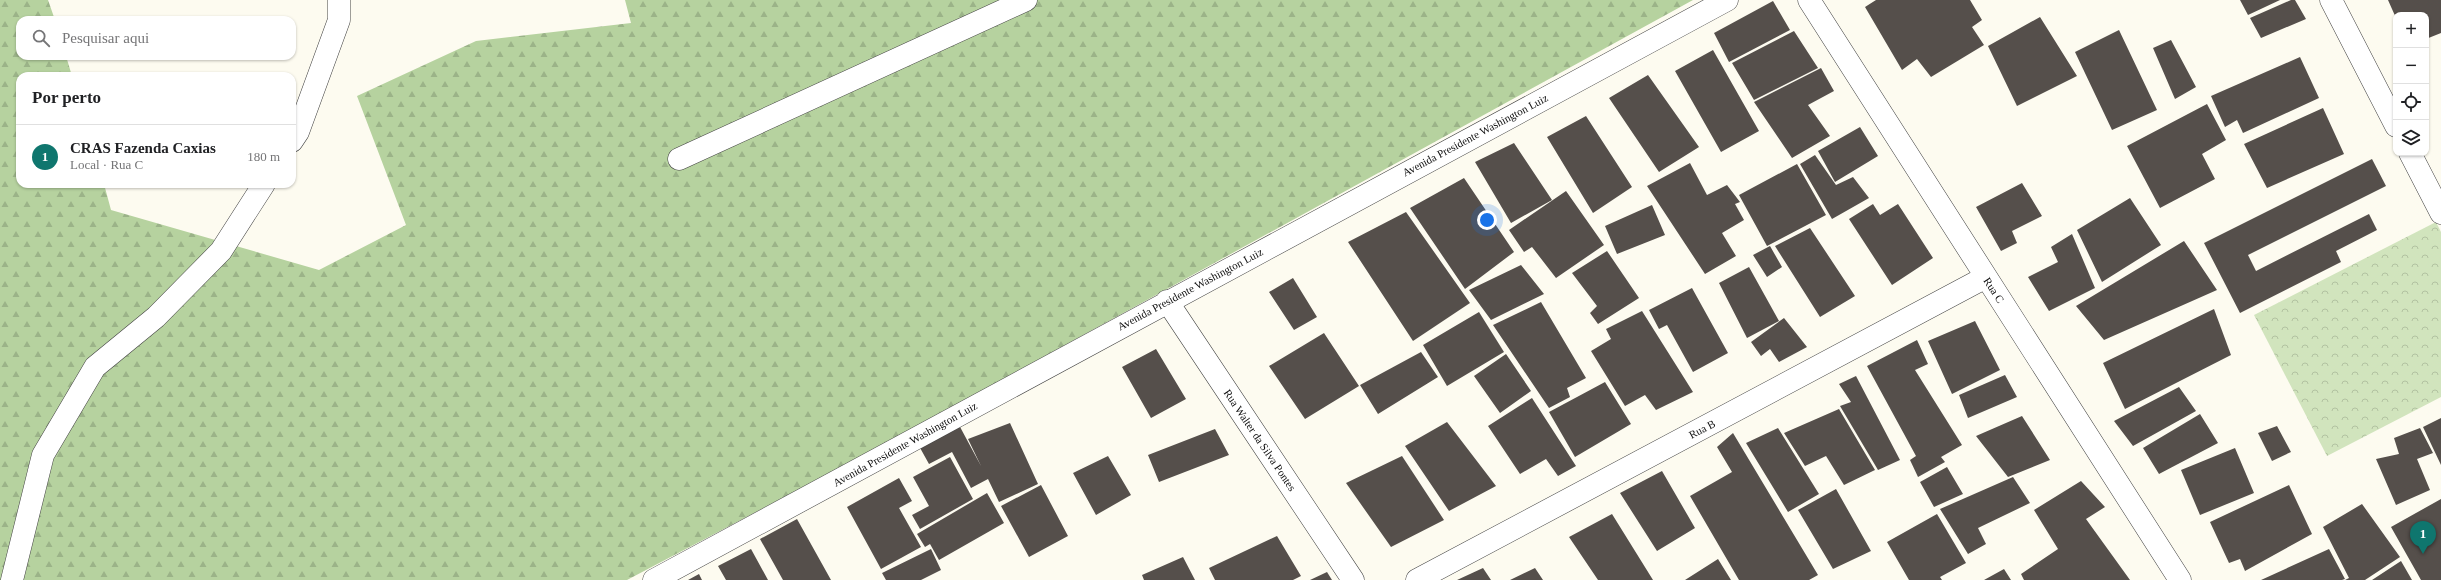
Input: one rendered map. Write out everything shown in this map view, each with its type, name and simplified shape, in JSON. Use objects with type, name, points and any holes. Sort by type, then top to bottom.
[{"type":"street","points":[[296,135],[339,20],[339,0]]},
{"type":"street","points":[[679,159],[1026,0]]},
{"type":"street","name":"Avenida Presidente Washington Luiz","points":[[654,580],[1167,301],[1727,0]]},
{"type":"street","name":"Rua C","points":[[1809,0],[2180,580]]},
{"type":"street","points":[[2331,0],[2393,120]]},
{"type":"street","points":[[2412,156],[2441,213]]},
{"type":"street","points":[[12,580],[43,455],[95,367],[156,317],[221,251],[261,188]]},
{"type":"street","name":"Rua B","points":[[1417,580],[1986,277]]},
{"type":"street","name":"Rua Walter da Silva Pontes","points":[[1167,301],[1353,580]]},
{"type":"green space","points":[[0,0],[48,0],[54,16],[16,16],[16,60],[67,60],[71,72],[16,72],[16,188],[105,188],[111,210],[319,270],[406,225],[357,96],[476,41],[631,23],[625,0],[1693,0],[883,445],[627,580],[0,580]]},
{"type":"green space","points":[[2436,222],[2441,232],[2441,397],[2327,456],[2254,315]]},
{"type":"building","points":[[1876,0],[1970,0],[1982,20],[1972,27],[1984,45],[1931,77],[1917,59],[1902,70],[1865,7]]},
{"type":"building","points":[[2240,0],[2280,0],[2248,15]]},
{"type":"building","points":[[2291,0],[2295,0],[2306,19],[2261,38],[2250,18]]},
{"type":"building","points":[[2388,0],[2441,0],[2441,33],[2429,38],[2429,12],[2393,12]]},
{"type":"building","points":[[1773,1],[1790,30],[1729,62],[1714,33]]},
{"type":"building","points":[[2040,17],[2077,76],[2017,106],[1988,46]]},
{"type":"building","points":[[2119,30],[2157,110],[2112,130],[2075,52]]},
{"type":"building","points":[[1794,31],[1818,68],[1754,100],[1732,63]]},
{"type":"building","points":[[2171,40],[2196,87],[2175,99],[2153,48]]},
{"type":"building","points":[[1713,50],[1759,131],[1721,152],[1675,71]]},
{"type":"building","points":[[2300,57],[2319,98],[2243,133],[2237,120],[2225,127],[2211,96]]},
{"type":"building","points":[[1821,68],[1834,91],[1808,105],[1830,136],[1792,158],[1754,102]]},
{"type":"building","points":[[1648,75],[1699,147],[1659,172],[1609,98]]},
{"type":"building","points":[[2207,104],[2226,140],[2202,154],[2215,179],[2160,208],[2127,146]]},
{"type":"building","points":[[2323,108],[2344,154],[2267,188],[2244,144]]},
{"type":"building","points":[[1586,116],[1632,187],[1593,213],[1547,137]]},
{"type":"building","points":[[1860,127],[1878,156],[1835,182],[1818,151]]},
{"type":"building","points":[[1514,143],[1552,200],[1511,223],[1475,162]]},
{"type":"building","points":[[1815,155],[1836,185],[1853,177],[1869,198],[1832,219],[1800,164]]},
{"type":"building","points":[[2372,159],[2386,186],[2248,255],[2256,271],[2369,214],[2377,230],[2336,251],[2341,262],[2240,313],[2204,243]]},
{"type":"building","points":[[1690,163],[1707,195],[1727,185],[1740,202],[1735,204],[1744,220],[1722,233],[1736,256],[1705,274],[1647,186]]},
{"type":"building","points":[[1797,164],[1826,215],[1767,246],[1739,195]]},
{"type":"building","points":[[1464,178],[1514,252],[1465,289],[1410,208]]},
{"type":"building","points":[[2022,183],[2042,216],[2012,231],[2017,243],[2001,251],[1976,207]]},
{"type":"building","points":[[1566,191],[1604,245],[1556,278],[1532,247],[1524,252],[1509,230]]},
{"type":"building","points":[[2130,198],[2161,245],[2102,282],[2077,230]]},
{"type":"building","points":[[1873,204],[1880,215],[1898,204],[1933,258],[1892,285],[1849,219]]},
{"type":"building","points":[[1652,205],[1665,235],[1617,254],[1605,226]]},
{"type":"building","points":[[1406,212],[1470,303],[1413,341],[1348,242]]},
{"type":"building","points":[[1810,228],[1855,296],[1820,317],[1775,246]]},
{"type":"building","points":[[2072,234],[2095,288],[2049,311],[2028,277],[2058,262],[2051,247]]},
{"type":"building","points":[[2184,241],[2217,290],[2104,340],[2076,306]]},
{"type":"building","points":[[1770,246],[1782,267],[1767,277],[1753,255]]},
{"type":"building","points":[[1607,251],[1639,298],[1598,324],[1590,313],[1597,306],[1572,273]]},
{"type":"building","points":[[1521,265],[1544,294],[1491,320],[1469,290]]},
{"type":"building","points":[[1749,267],[1779,321],[1747,338],[1719,283]]},
{"type":"building","points":[[1293,278],[1317,317],[1294,330],[1269,292]]},
{"type":"building","points":[[1692,288],[1728,353],[1693,372],[1667,325],[1659,329],[1649,310]]},
{"type":"building","points":[[1541,302],[1586,378],[1567,388],[1570,397],[1549,408],[1493,325]]},
{"type":"building","points":[[2214,309],[2231,355],[2125,409],[2103,363]]},
{"type":"building","points":[[1642,311],[1693,392],[1656,410],[1645,395],[1625,406],[1591,351],[1611,339],[1606,329]]},
{"type":"building","points":[[1479,312],[1504,352],[1447,386],[1423,345]]},
{"type":"building","points":[[1784,318],[1807,347],[1779,362],[1770,349],[1761,356],[1751,342]]},
{"type":"building","points":[[1975,321],[2000,370],[1952,394],[1928,341]]},
{"type":"building","points":[[1324,333],[1359,386],[1305,419],[1269,366]]},
{"type":"building","points":[[1917,340],[1928,364],[1915,370],[1962,445],[1941,457],[1945,462],[1918,477],[1910,460],[1916,456],[1867,366]]},
{"type":"building","points":[[1156,349],[1186,399],[1151,418],[1122,367]]},
{"type":"building","points":[[1421,352],[1438,377],[1378,414],[1360,385]]},
{"type":"building","points":[[1506,354],[1531,391],[1500,413],[1474,376]]},
{"type":"building","points":[[2005,375],[2017,397],[1968,418],[1959,395]]},
{"type":"building","points":[[1856,376],[1900,460],[1878,470],[1840,406],[1851,402],[1839,384]]},
{"type":"building","points":[[1605,382],[1631,424],[1575,457],[1549,412]]},
{"type":"building","points":[[2179,387],[2196,411],[2133,446],[2114,421]]},
{"type":"building","points":[[1532,398],[1576,466],[1558,476],[1546,459],[1520,474],[1488,426]]},
{"type":"building","points":[[1839,409],[1875,470],[1844,485],[1826,456],[1805,466],[1784,433]]},
{"type":"building","points":[[2200,414],[2218,443],[2159,474],[2143,448]]},
{"type":"building","points":[[2022,416],[2050,460],[2008,477],[1976,436]]},
{"type":"building","points":[[2441,418],[2441,465],[2423,427]]},
{"type":"building","points":[[1447,422],[1496,486],[1449,511],[1405,446]]},
{"type":"building","points":[[1010,423],[1038,484],[999,502],[988,479],[971,488],[952,452],[929,464],[919,446],[959,425],[981,466],[968,439]]},
{"type":"building","points":[[2277,426],[2291,452],[2272,461],[2258,433]]},
{"type":"building","points":[[1778,428],[1819,494],[1788,512],[1746,443]]},
{"type":"building","points":[[2420,428],[2433,453],[2417,459],[2430,490],[2396,505],[2376,459],[2399,454],[2394,438]]},
{"type":"building","points":[[1215,429],[1229,455],[1159,482],[1148,455]]},
{"type":"building","points":[[1733,433],[1818,575],[1809,580],[1739,580],[1690,496],[1732,472],[1717,447]]},
{"type":"building","points":[[2235,448],[2254,493],[2200,515],[2181,470]]},
{"type":"building","points":[[1108,456],[1131,495],[1096,515],[1073,473]]},
{"type":"building","points":[[1402,456],[1444,520],[1391,547],[1346,483]]},
{"type":"building","points":[[950,457],[973,499],[920,529],[912,515],[929,506],[913,477]]},
{"type":"building","points":[[1947,467],[1963,494],[1934,507],[1920,482]]},
{"type":"building","points":[[1662,471],[1695,528],[1657,551],[1620,493]]},
{"type":"building","points":[[2013,477],[2030,503],[1978,528],[1986,544],[1968,554],[1940,509]]},
{"type":"building","points":[[899,478],[912,501],[899,508],[921,547],[881,569],[847,507]]},
{"type":"building","points":[[2081,481],[2105,507],[2086,519],[2130,580],[2024,580],[2021,574],[2058,549],[2034,510]]},
{"type":"building","points":[[1041,485],[1068,536],[1029,557],[1001,506]]},
{"type":"building","points":[[2289,485],[2312,534],[2245,571],[2240,559],[2229,563],[2210,522]]},
{"type":"building","points":[[1836,489],[1871,551],[1833,569],[1798,510]]},
{"type":"building","points":[[987,493],[1004,523],[939,560],[930,544],[925,547],[917,534]]},
{"type":"building","points":[[2441,499],[2441,580],[2421,580],[2391,527]]},
{"type":"building","points":[[2362,504],[2400,557],[2365,580],[2345,580],[2349,578],[2323,527]]},
{"type":"building","points":[[1612,514],[1653,580],[1598,580],[1569,537]]},
{"type":"building","points":[[1937,514],[1966,563],[1940,577],[1942,580],[1909,580],[1887,542]]},
{"type":"building","points":[[797,519],[831,580],[783,580],[760,539]]},
{"type":"building","points":[[1277,536],[1301,576],[1293,580],[1215,580],[1209,568]]},
{"type":"building","points":[[751,549],[768,580],[726,580],[718,566]]},
{"type":"building","points":[[931,549],[941,570],[921,580],[886,580],[882,573]]},
{"type":"building","points":[[2329,549],[2345,579],[2261,580]]},
{"type":"building","points":[[1183,557],[1195,580],[1144,580],[1142,575]]},
{"type":"building","points":[[1718,559],[1731,580],[1685,580]]},
{"type":"building","points":[[2401,561],[2412,580],[2372,580]]},
{"type":"building","points":[[1483,568],[1491,580],[1457,580]]},
{"type":"building","points":[[1535,568],[1543,580],[1510,580]]},
{"type":"building","points":[[2004,569],[2011,580],[1984,580]]},
{"type":"building","points":[[1327,572],[1332,580],[1310,580]]},
{"type":"building","points":[[699,574],[702,580],[688,580]]},
{"type":"place","name":"CRAS Fazenda Caxias","points":[[2423,554]]}]
